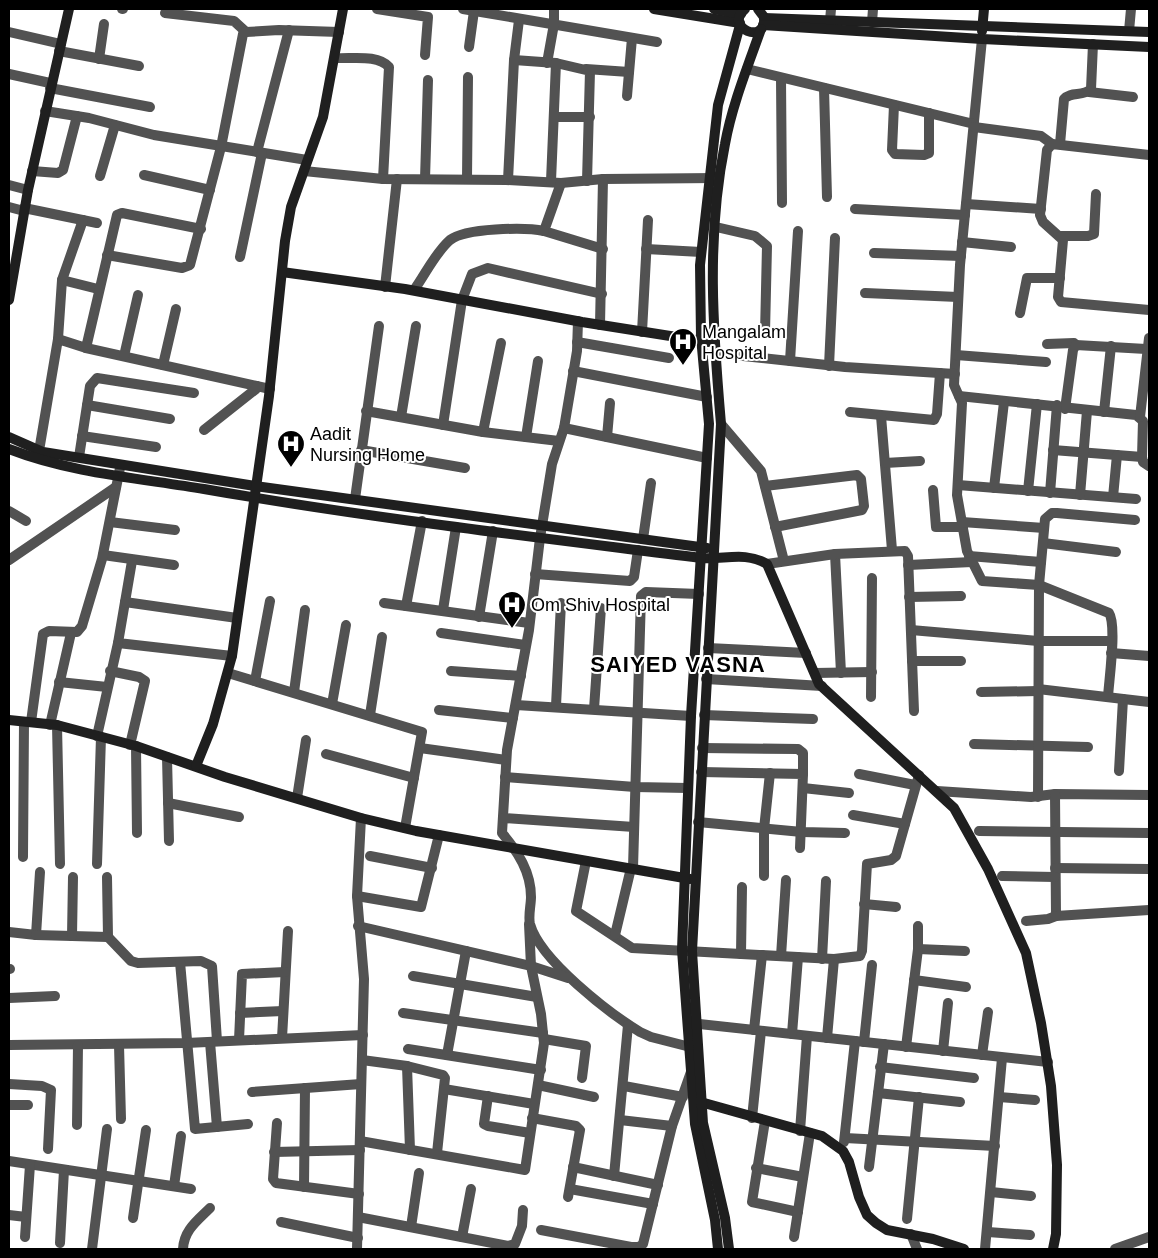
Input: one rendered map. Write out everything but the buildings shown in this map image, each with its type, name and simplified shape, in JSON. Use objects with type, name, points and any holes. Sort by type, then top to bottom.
[{"type":"street","points":[[9,300],[24,209],[68,9]]},
{"type":"street","points":[[196,766],[213,724],[232,656],[270,389],[291,207],[324,117],[343,9]]},
{"type":"street","points":[[377,9],[428,17],[425,55]]},
{"type":"street","points":[[544,231],[556,182],[552,63],[554,9]]},
{"type":"street","points":[[654,9],[742,15]]},
{"type":"street","points":[[714,9],[742,15]]},
{"type":"street","points":[[830,21],[831,9]]},
{"type":"street","points":[[872,22],[873,9]]},
{"type":"street","points":[[984,9],[962,242],[954,385],[962,403],[958,486],[962,525],[971,559],[982,581],[1039,586],[1109,613],[1112,617],[1112,641],[1108,697]]},
{"type":"street","points":[[1129,31],[1131,9]]},
{"type":"street","points":[[469,47],[469,10],[657,42]]},
{"type":"street","points":[[165,12],[234,21],[246,32],[289,30],[339,32]]},
{"type":"street","points":[[742,15],[750,32],[762,17]]},
{"type":"street","points":[[718,1249],[715,1220],[695,1124],[688,1048],[691,1023],[684,878],[691,716],[709,424],[702,342],[702,252],[714,178],[721,89],[742,15]]},
{"type":"street","points":[[762,17],[1149,32]]},
{"type":"street","points":[[762,17],[982,39],[1149,47]]},
{"type":"street","points":[[687,950],[696,879],[721,424],[714,348],[712,265],[716,227],[716,203],[714,178],[762,17]]},
{"type":"street","points":[[508,180],[514,60],[519,20]]},
{"type":"street","points":[[98,59],[104,24]]},
{"type":"street","points":[[240,257],[260,152],[289,30]]},
{"type":"street","points":[[9,32],[98,59],[139,66]]},
{"type":"street","points":[[107,254],[186,268],[194,259],[221,147],[243,34],[246,32]]},
{"type":"street","points":[[627,96],[632,38]]},
{"type":"street","points":[[1089,92],[1091,87],[1093,44]]},
{"type":"street","points":[[335,58],[377,60],[386,63],[389,67],[383,179]]},
{"type":"street","points":[[514,60],[629,72]]},
{"type":"street","points":[[586,69],[591,74],[587,181]]},
{"type":"street","points":[[747,69],[974,125],[1041,136],[1056,144],[1149,155]]},
{"type":"street","points":[[9,74],[50,86],[150,107]]},
{"type":"street","points":[[467,179],[468,77]]},
{"type":"street","points":[[781,78],[782,203]]},
{"type":"street","points":[[425,179],[428,80]]},
{"type":"street","points":[[824,88],[827,197]]},
{"type":"street","points":[[1133,97],[1089,92],[1069,94],[1064,99],[1056,144],[1047,150],[1041,209],[1043,222],[1061,236],[1064,244],[1058,297],[1061,302],[1149,310]]},
{"type":"street","points":[[894,105],[892,150],[895,154],[924,155],[929,153],[929,113]]},
{"type":"street","points":[[46,111],[221,147],[307,160]]},
{"type":"street","points":[[32,171],[58,173],[64,170],[77,116]]},
{"type":"street","points":[[554,118],[590,117]]},
{"type":"street","points":[[100,176],[115,124]]},
{"type":"street","points":[[304,171],[383,179],[556,182],[603,179],[714,178]]},
{"type":"street","points":[[144,175],[210,190]]},
{"type":"street","points":[[385,287],[397,179]]},
{"type":"street","points":[[600,325],[603,179]]},
{"type":"street","points":[[9,185],[28,190]]},
{"type":"street","points":[[1061,236],[1088,236],[1094,234],[1096,194]]},
{"type":"street","points":[[966,204],[1041,209]]},
{"type":"street","points":[[9,207],[97,223]]},
{"type":"street","points":[[854,208],[965,216]]},
{"type":"street","points":[[86,348],[98,289],[119,214],[201,229]]},
{"type":"street","points":[[38,451],[58,339],[62,280],[84,220]]},
{"type":"street","points":[[642,332],[648,220]]},
{"type":"street","points":[[716,227],[755,236],[766,246],[765,333]]},
{"type":"street","points":[[414,290],[444,246],[460,235],[528,228],[602,249]]},
{"type":"street","points":[[790,361],[798,230]]},
{"type":"street","points":[[829,366],[835,238]]},
{"type":"street","points":[[962,242],[1011,247]]},
{"type":"street","points":[[646,249],[702,252]]},
{"type":"street","points":[[874,253],[961,256]]},
{"type":"street","points":[[443,425],[462,300],[472,274],[488,268],[602,294]]},
{"type":"street","points":[[282,272],[414,290],[702,342],[714,348],[790,361],[829,366],[955,374]]},
{"type":"street","points":[[1020,313],[1027,278],[1060,278]]},
{"type":"street","points":[[62,280],[98,289]]},
{"type":"street","points":[[865,293],[958,297]]},
{"type":"street","points":[[124,356],[138,295]]},
{"type":"street","points":[[163,365],[176,309]]},
{"type":"street","points":[[274,1152],[305,1153],[360,1146],[437,1153],[525,1170],[534,1104],[541,1070],[543,1036],[531,966],[529,923],[530,877],[516,849],[502,833],[502,818],[506,760],[521,676],[552,464],[564,428],[577,342],[578,321]]},
{"type":"street","points":[[355,499],[379,326]]},
{"type":"street","points":[[401,417],[416,326]]},
{"type":"street","points":[[1149,338],[1146,349],[1142,457],[1143,462],[1149,466]]},
{"type":"street","points":[[58,339],[86,348],[270,389]]},
{"type":"street","points":[[577,342],[669,358]]},
{"type":"street","points":[[1047,344],[1066,342],[1074,343],[1076,346],[1146,349]]},
{"type":"street","points":[[483,432],[501,343]]},
{"type":"street","points":[[1050,492],[1053,450],[1073,350],[1076,346]]},
{"type":"street","points":[[1104,412],[1111,346]]},
{"type":"street","points":[[956,355],[1046,362]]},
{"type":"street","points":[[526,437],[538,361]]},
{"type":"street","points":[[573,371],[707,397]]},
{"type":"street","points":[[850,412],[934,420],[937,414],[940,373]]},
{"type":"street","points":[[78,457],[90,386],[97,378],[194,393]]},
{"type":"street","points":[[204,430],[257,386]]},
{"type":"street","points":[[959,396],[1104,412],[1144,419]]},
{"type":"street","points":[[994,488],[1004,402]]},
{"type":"street","points":[[607,437],[610,403]]},
{"type":"street","points":[[1028,491],[1037,404]]},
{"type":"street","points":[[87,405],[170,419]]},
{"type":"street","points":[[366,411],[483,432],[560,441]]},
{"type":"street","points":[[1080,495],[1087,411]]},
{"type":"street","points":[[881,416],[892,550]]},
{"type":"street","points":[[721,424],[759,469],[784,561]]},
{"type":"street","points":[[564,428],[707,458]]},
{"type":"street","points":[[82,436],[156,447]]},
{"type":"street","points":[[9,437],[38,451],[255,486],[702,547],[713,554],[756,558],[767,564],[822,686],[954,808],[984,862],[1026,953],[1048,1062],[1057,1165],[1053,1249]]},
{"type":"street","points":[[9,449],[39,461],[117,482],[254,498],[456,527],[701,558],[713,554]]},
{"type":"street","points":[[361,450],[465,468]]},
{"type":"street","points":[[1053,450],[1142,457]]},
{"type":"street","points":[[1113,497],[1117,455]]},
{"type":"street","points":[[885,463],[920,461]]},
{"type":"street","points":[[23,856],[28,722],[43,634],[49,631],[70,634],[77,632],[82,626],[103,555],[121,464]]},
{"type":"street","points":[[765,486],[857,475],[861,479],[864,506],[862,510],[775,527]]},
{"type":"street","points":[[9,560],[117,482]]},
{"type":"street","points":[[644,539],[651,483]]},
{"type":"street","points":[[958,486],[1136,499]]},
{"type":"street","points":[[933,490],[936,527],[962,525],[1044,528]]},
{"type":"street","points":[[9,511],[26,521]]},
{"type":"street","points":[[1038,796],[1039,586],[1045,519],[1052,513],[1134,520]]},
{"type":"street","points":[[406,606],[422,521]]},
{"type":"street","points":[[110,522],[175,530]]},
{"type":"street","points":[[443,610],[456,527]]},
{"type":"street","points":[[479,617],[492,531]]},
{"type":"street","points":[[1043,543],[1116,552]]},
{"type":"street","points":[[535,574],[630,581],[634,577],[638,550]]},
{"type":"street","points":[[767,564],[835,554],[892,550],[905,551],[908,556],[914,711]]},
{"type":"street","points":[[835,554],[841,672]]},
{"type":"street","points":[[103,555],[132,561],[174,565]]},
{"type":"street","points":[[908,565],[971,559],[1041,562]]},
{"type":"street","points":[[97,864],[99,737],[110,671],[126,602],[132,561]]},
{"type":"street","points":[[871,697],[872,578]]},
{"type":"street","points":[[615,935],[632,868],[636,712],[642,593],[698,594]]},
{"type":"street","points":[[909,597],[961,596]]},
{"type":"street","points":[[255,680],[270,601]]},
{"type":"street","points":[[126,602],[237,618]]},
{"type":"street","points":[[556,706],[562,603]]},
{"type":"street","points":[[384,604],[443,610],[479,617],[529,623]]},
{"type":"street","points":[[594,709],[601,608]]},
{"type":"street","points":[[294,692],[305,610]]},
{"type":"street","points":[[332,704],[346,625]]},
{"type":"street","points":[[910,630],[1038,640],[1112,641]]},
{"type":"street","points":[[441,633],[525,645]]},
{"type":"street","points":[[60,864],[54,725],[60,682],[70,634]]},
{"type":"street","points":[[370,716],[382,637]]},
{"type":"street","points":[[118,643],[232,656]]},
{"type":"street","points":[[708,648],[806,653]]},
{"type":"street","points":[[1111,653],[1149,656]]},
{"type":"street","points":[[912,662],[961,661]]},
{"type":"street","points":[[110,671],[139,677],[145,681],[133,746],[136,832]]},
{"type":"street","points":[[451,671],[521,676]]},
{"type":"street","points":[[815,673],[872,672]]},
{"type":"street","points":[[228,673],[422,732],[406,828]]},
{"type":"street","points":[[706,679],[822,686]]},
{"type":"street","points":[[60,682],[107,687]]},
{"type":"street","points":[[980,692],[1038,690],[1149,702]]},
{"type":"street","points":[[1119,771],[1122,699]]},
{"type":"street","points":[[516,705],[556,706],[691,716]]},
{"type":"street","points":[[439,710],[513,718]]},
{"type":"street","points":[[704,715],[813,719]]},
{"type":"street","points":[[9,720],[54,725],[133,746],[225,777],[362,818],[439,835],[696,879]]},
{"type":"street","points":[[297,798],[306,740]]},
{"type":"street","points":[[974,744],[1088,747]]},
{"type":"street","points":[[420,748],[506,760]]},
{"type":"street","points":[[702,748],[798,750],[803,753],[800,848]]},
{"type":"street","points":[[326,754],[414,778]]},
{"type":"street","points":[[167,757],[170,841]]},
{"type":"street","points":[[701,772],[803,774]]},
{"type":"street","points":[[764,876],[764,829],[770,774]]},
{"type":"street","points":[[859,774],[915,785]]},
{"type":"street","points":[[586,861],[576,911],[632,948],[834,960],[858,958],[862,954],[866,864],[891,860],[896,856],[919,775]]},
{"type":"street","points":[[505,777],[635,787],[688,788]]},
{"type":"street","points":[[803,788],[849,792]]},
{"type":"street","points":[[937,792],[1038,796],[1054,794],[1149,796]]},
{"type":"street","points":[[1054,794],[1056,916]]},
{"type":"street","points":[[168,803],[239,817]]},
{"type":"street","points":[[853,815],[905,824]]},
{"type":"street","points":[[357,1249],[364,979],[358,926],[357,896],[362,818]]},
{"type":"street","points":[[502,818],[634,827]]},
{"type":"street","points":[[698,822],[802,832],[845,833]]},
{"type":"street","points":[[980,832],[1149,833]]},
{"type":"street","points":[[357,896],[421,907],[439,835]]},
{"type":"street","points":[[370,856],[432,868]]},
{"type":"street","points":[[1002,876],[1149,869]]},
{"type":"street","points":[[36,935],[40,872]]},
{"type":"street","points":[[72,936],[73,877]]},
{"type":"street","points":[[108,877],[108,937]]},
{"type":"street","points":[[781,956],[786,880]]},
{"type":"street","points":[[822,959],[826,881]]},
{"type":"street","points":[[741,954],[742,887]]},
{"type":"street","points":[[864,904],[896,907]]},
{"type":"street","points":[[1026,921],[1048,919],[1056,916],[1149,910]]},
{"type":"street","points":[[529,923],[542,946],[562,970],[628,1025],[651,1037],[698,1050]]},
{"type":"street","points":[[358,926],[531,966],[573,979]]},
{"type":"street","points":[[906,1047],[918,949],[918,926]]},
{"type":"street","points":[[282,1038],[288,931]]},
{"type":"street","points":[[9,932],[36,935],[108,937],[131,960],[138,963],[201,961],[212,966],[218,1127]]},
{"type":"street","points":[[918,949],[965,951]]},
{"type":"street","points":[[446,1055],[466,951]]},
{"type":"street","points":[[752,1118],[762,955]]},
{"type":"street","points":[[792,1034],[798,957]]},
{"type":"street","points":[[827,1038],[834,960]]},
{"type":"street","points":[[180,962],[195,1129],[248,1124]]},
{"type":"street","points":[[872,965],[843,1150],[867,1215],[887,1230],[911,1234],[964,1249]]},
{"type":"street","points":[[239,1040],[242,974],[285,972]]},
{"type":"street","points":[[414,976],[537,997]]},
{"type":"street","points":[[914,980],[966,987]]},
{"type":"street","points":[[9,998],[55,996]]},
{"type":"street","points":[[943,1051],[948,1003]]},
{"type":"street","points":[[240,1013],[283,1012]]},
{"type":"street","points":[[982,1055],[988,1012]]},
{"type":"street","points":[[403,1013],[543,1036],[586,1046],[582,1078]]},
{"type":"street","points":[[691,1023],[1048,1062]]},
{"type":"street","points":[[691,1023],[698,1050],[693,1099],[703,1123],[725,1218],[729,1249]]},
{"type":"street","points":[[614,1176],[624,1086],[628,1025]]},
{"type":"street","points":[[9,1045],[186,1043],[363,1035]]},
{"type":"street","points":[[794,1237],[803,1177],[807,1036]]},
{"type":"street","points":[[119,1044],[121,1119]]},
{"type":"street","points":[[869,1167],[884,1044]]},
{"type":"street","points":[[77,1125],[78,1045]]},
{"type":"street","points":[[408,1049],[541,1070]]},
{"type":"street","points":[[985,1249],[1002,1058]]},
{"type":"street","points":[[362,1060],[407,1066],[443,1074],[444,1089],[437,1153]]},
{"type":"street","points":[[407,1066],[410,1150]]},
{"type":"street","points":[[880,1067],[974,1078]]},
{"type":"street","points":[[9,1084],[42,1086],[51,1090],[48,1149]]},
{"type":"street","points":[[252,1092],[361,1084]]},
{"type":"street","points":[[538,1085],[594,1097]]},
{"type":"street","points":[[624,1086],[693,1099],[765,1122],[822,1136],[843,1150]]},
{"type":"street","points":[[304,1187],[305,1088]]},
{"type":"street","points":[[444,1089],[534,1104]]},
{"type":"street","points":[[878,1093],[960,1102]]},
{"type":"street","points":[[488,1096],[484,1124],[530,1133]]},
{"type":"street","points":[[908,1219],[920,1097]]},
{"type":"street","points":[[999,1097],[1035,1100]]},
{"type":"street","points":[[541,1230],[638,1247],[643,1244],[672,1126],[693,1099]]},
{"type":"street","points":[[9,1105],[28,1105]]},
{"type":"street","points":[[532,1118],[578,1128],[569,1193],[653,1204]]},
{"type":"street","points":[[620,1120],[672,1126]]},
{"type":"street","points":[[765,1122],[756,1168],[752,1202],[798,1212]]},
{"type":"street","points":[[277,1123],[273,1179],[276,1183],[358,1194]]},
{"type":"street","points":[[92,1249],[107,1129]]},
{"type":"street","points":[[133,1218],[146,1130]]},
{"type":"street","points":[[174,1186],[181,1136]]},
{"type":"street","points":[[845,1138],[995,1146]]},
{"type":"street","points":[[9,1161],[191,1189]]},
{"type":"street","points":[[25,1236],[30,1165]]},
{"type":"street","points":[[573,1167],[658,1185]]},
{"type":"street","points":[[756,1168],[803,1177]]},
{"type":"street","points":[[60,1243],[64,1170]]},
{"type":"street","points":[[410,1227],[419,1173]]},
{"type":"street","points":[[462,1237],[471,1189]]},
{"type":"street","points":[[991,1192],[1032,1196]]},
{"type":"street","points":[[183,1249],[184,1238],[189,1228],[210,1208]]},
{"type":"street","points":[[358,1217],[508,1246],[515,1244],[522,1226],[523,1210]]},
{"type":"street","points":[[9,1215],[26,1217]]},
{"type":"street","points":[[281,1222],[358,1238]]},
{"type":"street","points":[[988,1232],[1030,1235]]},
{"type":"street","points":[[911,1234],[916,1249]]},
{"type":"street","points":[[1115,1249],[1134,1245],[1149,1237]]},
{"type":"place","name":"Mangalam Hospital","points":[[683,366]]},
{"type":"place","name":"Aadit Nursing Home","points":[[291,468]]},
{"type":"place","name":"Om Shiv Hospital","points":[[512,629]]},
{"type":"district","name":"SAIYED VASNA","points":[[678,664]]}]
